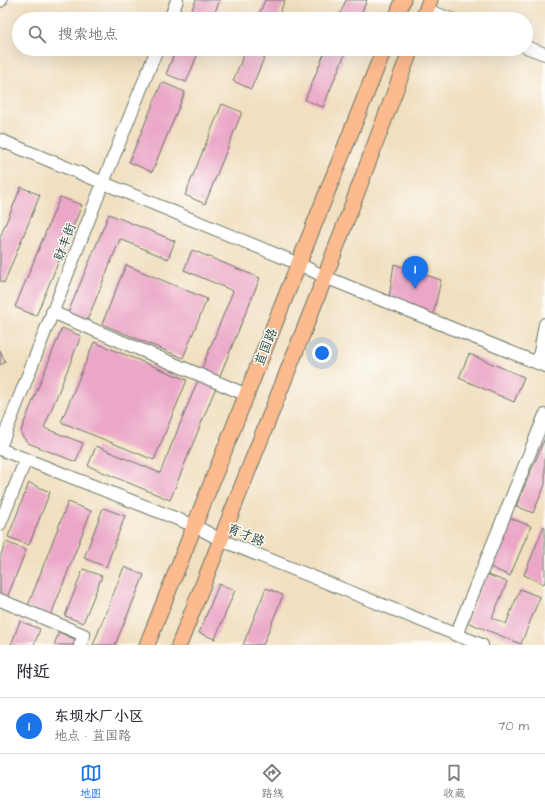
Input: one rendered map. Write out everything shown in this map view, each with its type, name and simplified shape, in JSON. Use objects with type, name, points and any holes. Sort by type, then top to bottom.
[{"type":"main road","points":[[398,12],[401,1]]},
{"type":"main road","name":"苴国路","points":[[147,645],[381,56]]},
{"type":"main road","points":[[179,645],[324,277],[408,56]]},
{"type":"street","points":[[173,12],[177,0]]},
{"type":"street","points":[[533,50],[545,54]]},
{"type":"street","name":"财丰街","points":[[0,448],[103,183],[155,56]]},
{"type":"street","points":[[0,140],[299,264],[324,277],[541,364],[545,324]]},
{"type":"street","points":[[52,312],[247,395]]},
{"type":"street","points":[[456,635],[545,415]]},
{"type":"street","name":"育才路","points":[[0,448],[195,526],[221,540],[482,645]]},
{"type":"street","points":[[0,524],[26,459]]},
{"type":"street","points":[[0,600],[84,635],[80,645]]},
{"type":"building","points":[[196,0],[220,0],[215,12],[191,12]]},
{"type":"building","points":[[265,0],[285,0],[280,12],[260,12]]},
{"type":"building","points":[[346,0],[367,0],[362,12],[341,12]]},
{"type":"building","points":[[173,56],[197,56],[186,82],[166,74]]},
{"type":"building","points":[[243,56],[265,56],[251,89],[233,81]]},
{"type":"building","points":[[323,56],[344,56],[323,107],[305,100]]},
{"type":"building","points":[[162,82],[185,92],[152,172],[129,162]]},
{"type":"building","points":[[222,104],[242,112],[205,204],[185,195]]},
{"type":"building","points":[[21,187],[40,195],[4,283],[0,281],[0,237]]},
{"type":"building","points":[[60,197],[82,205],[36,316],[15,307]]},
{"type":"building","points":[[109,214],[175,241],[168,259],[120,239],[87,321],[68,313]]},
{"type":"building","points":[[192,250],[260,278],[219,378],[201,370],[233,291],[184,270]]},
{"type":"building","points":[[394,264],[441,280],[433,315],[389,298]]},
{"type":"building","points":[[126,265],[207,299],[183,358],[102,324]]},
{"type":"building","points":[[62,328],[81,336],[44,428],[83,443],[76,462],[28,443],[21,433]]},
{"type":"building","points":[[94,342],[187,380],[154,460],[61,422]]},
{"type":"building","points":[[0,350],[5,362],[0,365]]},
{"type":"building","points":[[469,354],[524,377],[514,402],[459,378]]},
{"type":"building","points":[[198,380],[216,387],[170,500],[88,466],[96,446],[160,473]]},
{"type":"building","points":[[545,438],[545,485],[533,513],[516,506]]},
{"type":"building","points":[[29,483],[50,492],[29,545],[8,537]]},
{"type":"building","points":[[68,502],[91,511],[50,618],[27,608]]},
{"type":"building","points":[[103,508],[125,516],[106,567],[84,558]]},
{"type":"building","points":[[510,518],[531,526],[510,576],[490,567]]},
{"type":"building","points":[[544,526],[545,581],[544,584],[524,575]]},
{"type":"building","points":[[6,542],[26,550],[7,598],[0,595],[0,557]]},
{"type":"building","points":[[124,567],[144,575],[115,645],[93,645]]},
{"type":"building","points":[[83,569],[102,576],[83,623],[65,616]]},
{"type":"building","points":[[486,574],[507,582],[492,618],[506,624],[520,589],[540,597],[521,644],[467,622]]},
{"type":"building","points":[[219,584],[235,590],[215,639],[199,633]]},
{"type":"building","points":[[266,588],[283,595],[263,645],[243,645]]},
{"type":"building","points":[[20,621],[40,629],[34,645],[11,645]]},
{"type":"building","points":[[59,632],[76,640],[74,645],[54,645]]},
{"type":"place","name":"东坝水厂小区","points":[[415,289]]}]
